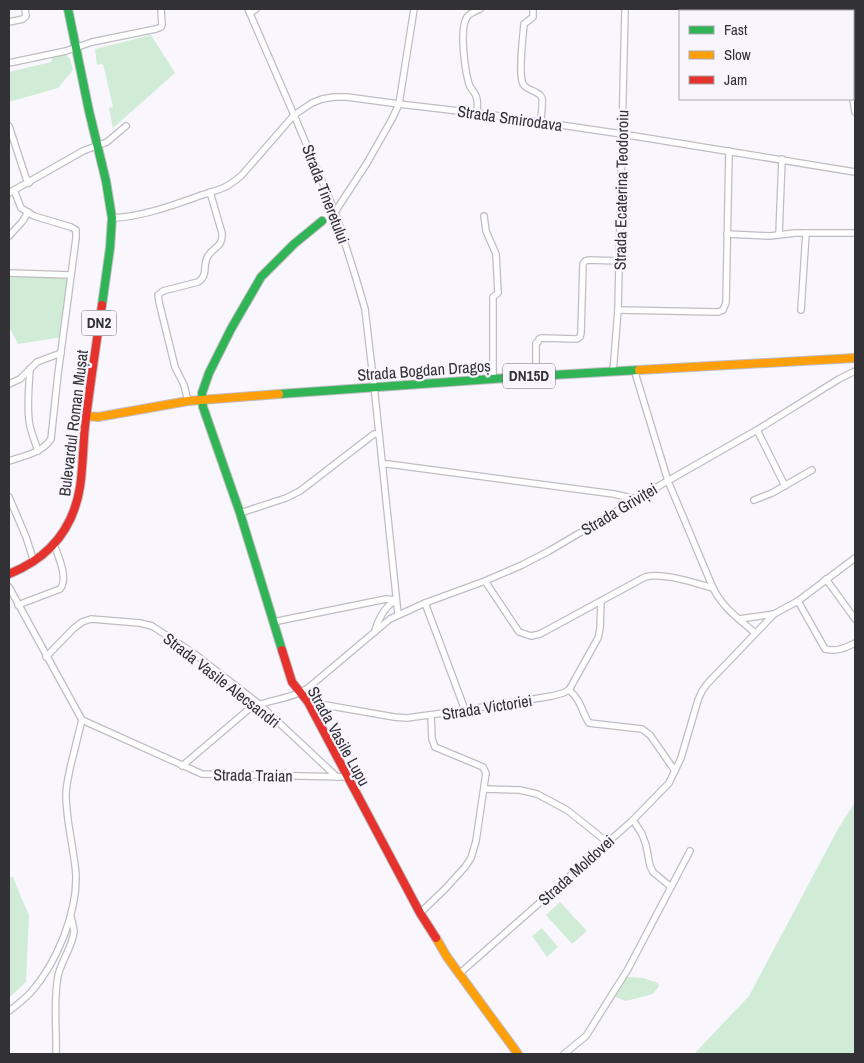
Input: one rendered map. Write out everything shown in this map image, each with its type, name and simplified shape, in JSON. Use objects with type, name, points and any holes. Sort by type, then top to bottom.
[{"type":"main road","name":"Bulevardul Roman Mușat","points":[[9,574],[34,562],[54,544],[63,534],[76,508],[81,483],[86,416],[110,248],[112,218],[106,181],[96,146],[68,9]]},
{"type":"main road","points":[[203,399],[202,393],[209,373],[231,329],[261,277],[294,244],[322,221]]},
{"type":"main road","name":"Strada Bogdan Dragoș","points":[[86,416],[98,417],[203,399],[536,376],[855,358]]},
{"type":"main road","name":"Strada Vasile Lupu","points":[[203,399],[203,407],[240,512],[292,682],[308,702],[420,913],[447,957],[518,1054]]},
{"type":"street","points":[[9,22],[23,19],[26,16],[25,9]]},
{"type":"street","points":[[9,63],[76,48],[92,42],[156,29],[162,25],[161,9]]},
{"type":"street","points":[[249,11],[256,9]]},
{"type":"street","points":[[335,212],[367,162],[399,104],[414,9]]},
{"type":"street","points":[[477,113],[478,99],[470,86],[464,56],[463,37],[467,18],[471,13],[480,9]]},
{"type":"street","points":[[533,9],[534,17],[524,24],[521,73],[523,83],[529,90],[539,94],[542,98],[541,122]]},
{"type":"street","name":"Strada Ecaterina Teodoroiu","points":[[613,372],[618,310],[625,9]]},
{"type":"street","name":"Strada Tineretului","points":[[249,11],[335,212],[365,309],[398,614]]},
{"type":"street","name":"Strada Smirodava","points":[[112,218],[122,218],[149,212],[231,184],[241,176],[294,114],[322,99],[347,96],[622,134],[855,172]]},
{"type":"street","points":[[9,126],[29,182]]},
{"type":"street","points":[[9,461],[38,451],[47,445],[50,439],[76,238],[76,230],[71,227],[34,216],[21,208],[12,192],[82,151],[107,142],[126,126]]},
{"type":"street","points":[[618,310],[718,312],[723,310],[726,303],[729,151]]},
{"type":"street","points":[[779,234],[782,159]]},
{"type":"street","points":[[188,401],[184,384],[175,367],[158,302],[158,295],[163,291],[203,279],[207,257],[221,244],[223,239],[222,233],[210,192]]},
{"type":"street","points":[[9,236],[22,222],[28,212]]},
{"type":"street","points":[[484,216],[486,231],[497,259],[498,293],[493,297],[493,379]]},
{"type":"street","points":[[727,234],[770,236],[806,233],[855,233]]},
{"type":"street","points":[[801,310],[806,233]]},
{"type":"street","points":[[536,376],[536,343],[539,339],[577,339],[580,337],[583,264],[585,261],[619,261]]},
{"type":"street","points":[[9,273],[71,275]]},
{"type":"street","points":[[9,384],[20,380],[37,362],[61,353]]},
{"type":"street","points":[[30,369],[29,420],[38,451]]},
{"type":"street","points":[[636,371],[668,481],[713,588],[722,604],[755,633]]},
{"type":"street","name":"Strada Griviței","points":[[182,766],[258,704],[290,697],[308,688],[398,614],[485,581],[549,551],[855,371]]},
{"type":"street","points":[[757,430],[785,486]]},
{"type":"street","points":[[240,512],[286,498],[300,491],[374,434],[378,434]]},
{"type":"street","points":[[382,464],[614,494],[636,499]]},
{"type":"street","points":[[754,500],[772,493],[812,470]]},
{"type":"street","points":[[9,496],[34,562]]},
{"type":"street","points":[[18,605],[60,589],[63,586],[62,569],[54,544]]},
{"type":"street","points":[[739,619],[774,614],[798,601],[855,558]]},
{"type":"street","points":[[485,581],[520,632],[531,636],[540,634],[639,579],[651,575],[666,576],[713,588]]},
{"type":"street","points":[[826,579],[855,619]]},
{"type":"street","points":[[9,587],[82,720],[66,794],[76,872],[75,896],[70,916],[60,944],[40,981],[24,999],[9,1011]]},
{"type":"street","points":[[273,622],[386,599],[396,600]]},
{"type":"street","name":"Strada Griviței","points":[[375,632],[376,626],[390,604],[396,600]]},
{"type":"street","points":[[601,601],[598,638],[569,690],[575,694],[589,723],[642,729],[650,735],[675,771]]},
{"type":"street","points":[[798,601],[825,649],[839,650],[855,643]]},
{"type":"street","points":[[425,603],[465,710]]},
{"type":"street","name":"Strada Moldovei","points":[[460,974],[633,820],[669,783],[681,758],[702,691],[774,614]]},
{"type":"street","name":"Strada Vasile Alecsandri","points":[[46,657],[82,622],[92,619],[152,626],[192,652],[258,704],[336,776]]},
{"type":"street","name":"Strada Victoriei","points":[[308,702],[407,718],[552,696],[569,690]]},
{"type":"street","points":[[420,913],[445,890],[471,858],[476,841],[486,773],[483,767],[435,747],[432,739],[431,715]]},
{"type":"street","name":"Strada Traian","points":[[82,720],[202,774],[347,777]]},
{"type":"street","points":[[484,789],[520,790],[537,794],[567,810],[607,842]]},
{"type":"street","points":[[633,820],[642,834],[653,872],[671,887]]},
{"type":"street","points":[[564,1054],[586,1036],[628,968],[690,851]]},
{"type":"street","points":[[56,1054],[57,1030],[55,1016],[58,977],[74,930],[70,916]]},
{"type":"green space","points":[[151,35],[175,73],[113,128],[109,108],[113,107],[103,64],[97,65],[95,49]]},
{"type":"green space","points":[[65,54],[70,59],[73,70],[58,88],[9,102],[9,72],[51,62],[53,56]]},
{"type":"green space","points":[[9,273],[71,275],[63,337],[18,344],[9,327]]},
{"type":"green space","points":[[855,802],[855,1054],[694,1054],[749,996],[838,829]]},
{"type":"green space","points":[[9,877],[13,877],[29,915],[26,982],[9,998]]},
{"type":"green space","points":[[560,902],[587,931],[572,944],[546,915]]},
{"type":"green space","points":[[542,928],[558,947],[547,957],[532,936]]},
{"type":"green space","points":[[628,977],[643,978],[658,983],[659,986],[653,994],[626,1001],[612,996],[618,986]]},
{"type":"traffic: fast","points":[[68,9],[106,181],[112,218],[102,305]]},
{"type":"traffic: fast","points":[[282,650],[240,513],[203,407],[202,393],[209,373],[231,329],[261,277],[294,244],[322,221]]},
{"type":"traffic: fast","points":[[279,394],[639,370]]},
{"type":"traffic: slow","points":[[639,370],[855,358]]},
{"type":"traffic: slow","points":[[87,416],[98,417],[188,401],[279,394]]},
{"type":"traffic: slow","points":[[436,938],[447,957],[518,1054]]},
{"type":"traffic: jam","points":[[9,574],[36,560],[57,541],[72,516],[77,502],[81,479],[85,426],[102,305]]},
{"type":"traffic: jam","points":[[282,650],[292,682],[308,702],[420,913],[436,938]]}]
